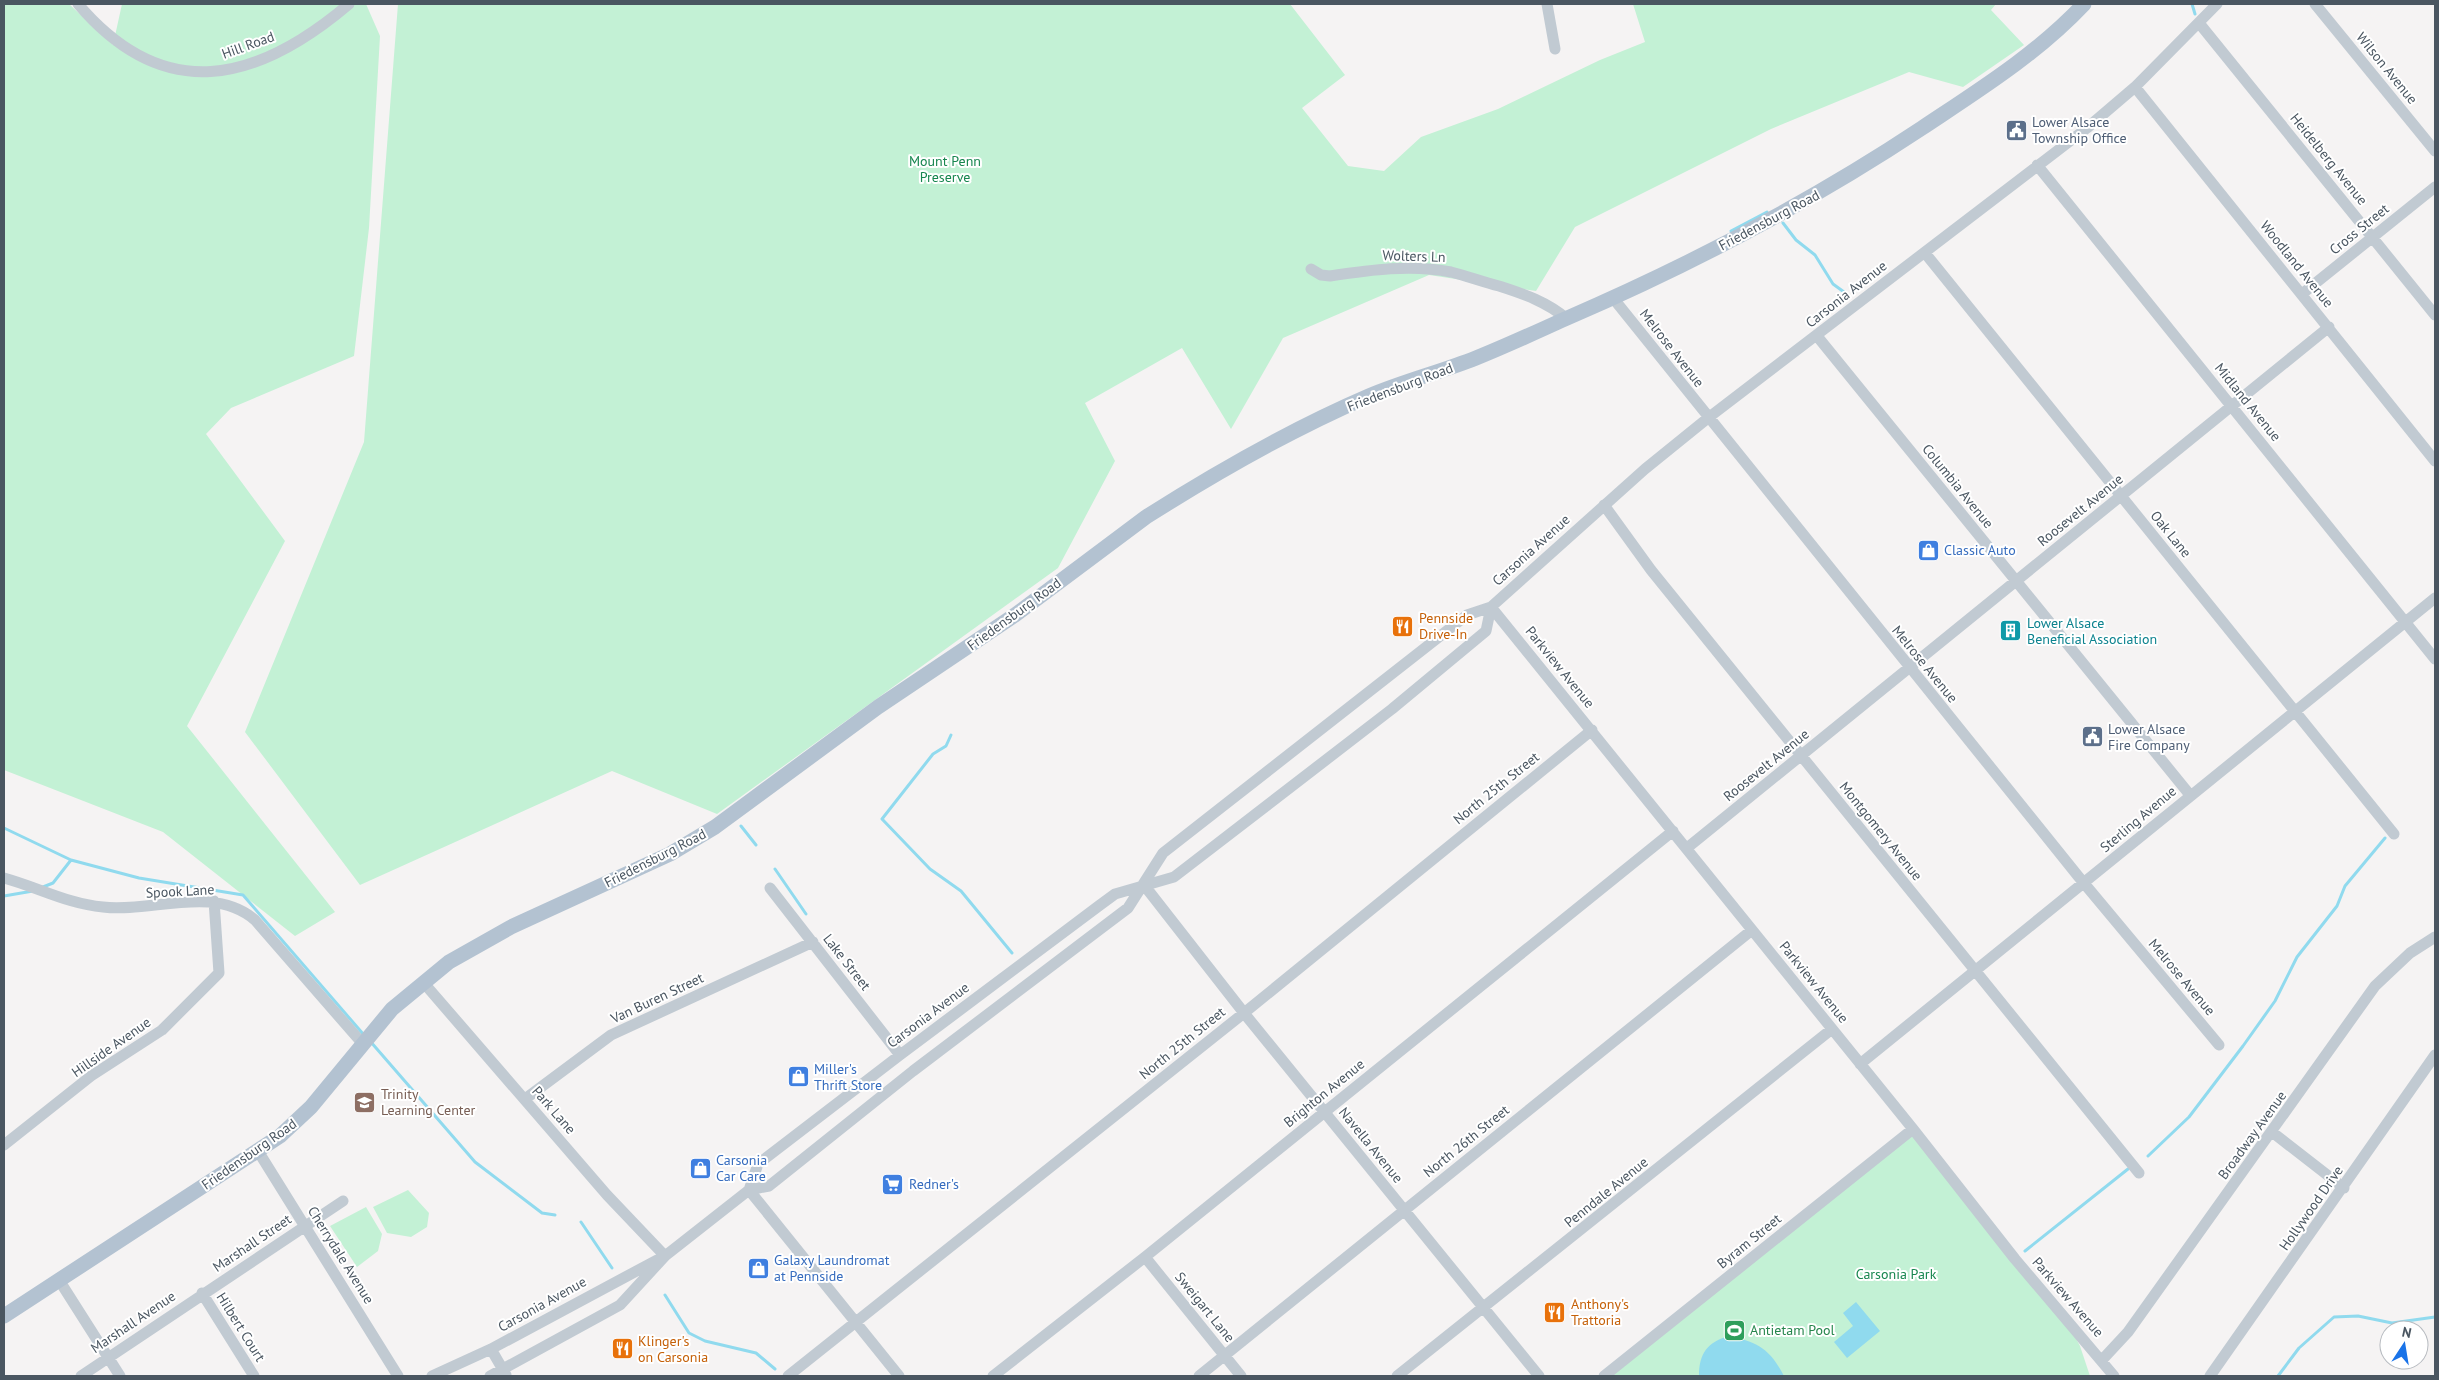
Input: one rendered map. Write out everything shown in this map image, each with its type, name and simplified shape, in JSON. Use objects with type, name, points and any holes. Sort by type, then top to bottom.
[{"type":"main road","name":"Friedensburg Road","points":[[4,1316],[258,1151],[296,1122],[392,1009],[423,982],[475,946],[670,854],[715,827],[872,712],[1015,615],[1146,517],[1209,479],[1369,396],[1478,357],[1567,319],[1741,236],[1833,186],[2005,73],[2051,36],[2084,4]]},
{"type":"street","name":"Hill Road","points":[[78,4],[111,38],[138,56],[169,68],[202,73],[242,66],[293,44],[349,4]]},
{"type":"street","points":[[1547,4],[1555,49]]},
{"type":"street","name":"Carsonia Avenue","points":[[490,1376],[505,1373],[620,1305],[665,1256],[749,1190],[769,1186],[913,1071],[1128,908],[1163,853],[1467,615],[1491,606],[1604,505],[1708,418],[2087,128],[2135,87],[2217,4]]},
{"type":"street","name":"Wilson Avenue","points":[[2315,4],[2435,151]]},
{"type":"street","name":"Heidelberg Avenue","points":[[2199,23],[2435,315]]},
{"type":"street","name":"Woodland Avenue","points":[[2135,87],[2435,461]]},
{"type":"street","name":"Midland Avenue","points":[[2037,165],[2435,659]]},
{"type":"street","name":"Cross Street","points":[[2302,294],[2435,187]]},
{"type":"street","name":"Oak Lane","points":[[1925,253],[2394,834]]},
{"type":"street","name":"Wolters Ln","points":[[1311,269],[1330,276],[1390,268],[1433,269],[1453,272],[1519,292],[1553,307],[1567,319]]},
{"type":"street","name":"Melrose Avenue","points":[[1613,298],[2084,884],[2219,1044]]},
{"type":"street","name":"Roosevelt Avenue","points":[[1686,848],[2329,327]]},
{"type":"street","name":"Columbia Avenue","points":[[1817,336],[2190,795]]},
{"type":"street","name":"Montgomery Avenue","points":[[1604,505],[1651,570],[1974,972],[2139,1173]]},
{"type":"street","name":"Sterling Avenue","points":[[1860,1064],[2435,598]]},
{"type":"street","name":"Carsonia Avenue","points":[[749,1190],[758,1164],[900,1054],[1114,894],[1174,876],[1392,709],[1486,631],[1491,606]]},
{"type":"street","name":"Parkview Avenue","points":[[1491,606],[1913,1129],[2015,1259],[2114,1376]]},
{"type":"street","name":"North 25th Street","points":[[788,1376],[1244,1013],[1592,730]]},
{"type":"street","name":"Brighton Avenue","points":[[993,1376],[1145,1257],[1672,831]]},
{"type":"street","name":"Spook Lane","points":[[4,878],[60,898],[102,907],[140,908],[214,902],[234,907],[255,920],[362,1043]]},
{"type":"street","name":"Navella Avenue","points":[[1144,885],[1244,1013],[1539,1376]]},
{"type":"street","name":"Lake Street","points":[[770,888],[900,1054]]},
{"type":"street","name":"Hillside Avenue","points":[[4,1145],[91,1076],[148,1041],[219,973],[214,902]]},
{"type":"street","name":"North 26th Street","points":[[1198,1376],[1752,930]]},
{"type":"street","name":"Broadway Avenue","points":[[2102,1360],[2128,1332],[2376,986],[2410,953],[2435,937]]},
{"type":"street","name":"Van Buren Street","points":[[525,1099],[611,1035],[813,942]]},
{"type":"street","name":"Park Lane","points":[[423,982],[606,1195],[665,1256]]},
{"type":"street","name":"Penndale Avenue","points":[[1397,1376],[1832,1029]]},
{"type":"street","name":"Hollywood Drive","points":[[2210,1376],[2344,1188],[2435,1055]]},
{"type":"street","name":"Byram Street","points":[[1604,1376],[1913,1129]]},
{"type":"street","points":[[2272,1132],[2344,1188]]},
{"type":"street","name":"Cherrydale Avenue","points":[[258,1151],[398,1376]]},
{"type":"street","points":[[749,1190],[899,1376]]},
{"type":"street","name":"Marshall Street","points":[[202,1293],[343,1201]]},
{"type":"street","name":"Carsonia Avenue","points":[[432,1376],[491,1349],[665,1256]]},
{"type":"street","name":"Sweigart Lane","points":[[1145,1257],[1242,1376]]},
{"type":"street","points":[[59,1280],[120,1376]]},
{"type":"street","name":"Marshall Avenue","points":[[81,1376],[202,1293]]},
{"type":"street","name":"Hilbert Court","points":[[202,1293],[254,1376]]},
{"type":"street","points":[[491,1349],[505,1373]]},
{"type":"green space","points":[[4,4],[69,4],[113,45],[122,4],[366,4],[380,36],[369,228],[354,356],[231,408],[206,434],[285,541],[187,726],[335,912],[295,936],[163,832],[4,770]]},
{"type":"green space","name":"Mount Penn Preserve","points":[[398,4],[1290,4],[1345,75],[1302,108],[1348,166],[1384,171],[1421,137],[1498,109],[1600,60],[1645,42],[1633,4],[1996,4],[1991,10],[2024,45],[1963,87],[1909,72],[1771,129],[1575,227],[1536,291],[1429,275],[1283,338],[1231,429],[1182,348],[1085,403],[1115,461],[1058,568],[717,814],[612,771],[360,885],[245,732],[364,442]]},
{"type":"green space","name":"Carsonia Park","points":[[1913,1129],[2063,1314],[2080,1346],[2090,1376],[1604,1376]]},
{"type":"green space","points":[[408,1190],[429,1213],[427,1227],[411,1237],[387,1233],[373,1207]]},
{"type":"green space","points":[[366,1207],[382,1234],[378,1251],[357,1267],[330,1226]]},
{"type":"water","points":[[1856,1302],[1880,1331],[1847,1358],[1834,1342],[1853,1326],[1843,1313]]},
{"type":"water","points":[[1729,1336],[1748,1341],[1762,1348],[1774,1359],[1784,1376],[1699,1376],[1699,1368],[1706,1350],[1710,1345]]},
{"type":"waterway","points":[[2192,4],[2195,14]]},
{"type":"waterway","points":[[1731,231],[1767,212]]},
{"type":"waterway","points":[[1783,223],[1796,240],[1815,255],[1833,284],[1844,292]]},
{"type":"waterway","points":[[951,735],[946,746],[933,754],[882,819],[930,869],[961,891],[1012,953]]},
{"type":"waterway","points":[[741,826],[756,845]]},
{"type":"waterway","points":[[4,828],[71,860]]},
{"type":"waterway","points":[[2148,1156],[2189,1117],[2243,1046],[2275,1001],[2297,957],[2337,906],[2345,886],[2385,838]]},
{"type":"waterway","points":[[43,887],[53,883],[71,860],[139,878],[243,895],[364,1035]]},
{"type":"waterway","points":[[775,869],[806,914]]},
{"type":"waterway","points":[[4,896],[33,891]]},
{"type":"waterway","points":[[370,1041],[475,1162],[542,1213],[555,1215]]},
{"type":"waterway","points":[[2025,1251],[2128,1169]]},
{"type":"waterway","points":[[581,1222],[612,1268]]},
{"type":"waterway","points":[[665,1295],[689,1333],[705,1341],[756,1353],[775,1369]]},
{"type":"waterway","points":[[2278,1376],[2299,1348],[2334,1317],[2358,1316],[2392,1323],[2435,1317]]},
{"type":"place","name":"Lower Alsace Township Office","points":[[2016,130]]},
{"type":"place","name":"Classic Auto","points":[[1928,550]]},
{"type":"place","name":"Pennside Drive-In","points":[[1403,626]]},
{"type":"place","name":"Lower Alsace Beneficial Association","points":[[2011,631]]},
{"type":"place","name":"Lower Alsace Fire Company","points":[[2092,737]]},
{"type":"place","name":"Miller's Thrift Store","points":[[798,1077]]},
{"type":"place","name":"Trinity Learning Center","points":[[365,1102]]},
{"type":"place","name":"Carsonia Car Care","points":[[700,1168]]},
{"type":"place","name":"Redner's","points":[[893,1184]]},
{"type":"place","name":"Galaxy Laundromat at Pennside","points":[[758,1268]]},
{"type":"place","name":"Anthony's Trattoria","points":[[1555,1312]]},
{"type":"place","name":"Antietam Pool","points":[[1734,1330]]},
{"type":"place","name":"Klinger's on Carsonia","points":[[622,1349]]}]
